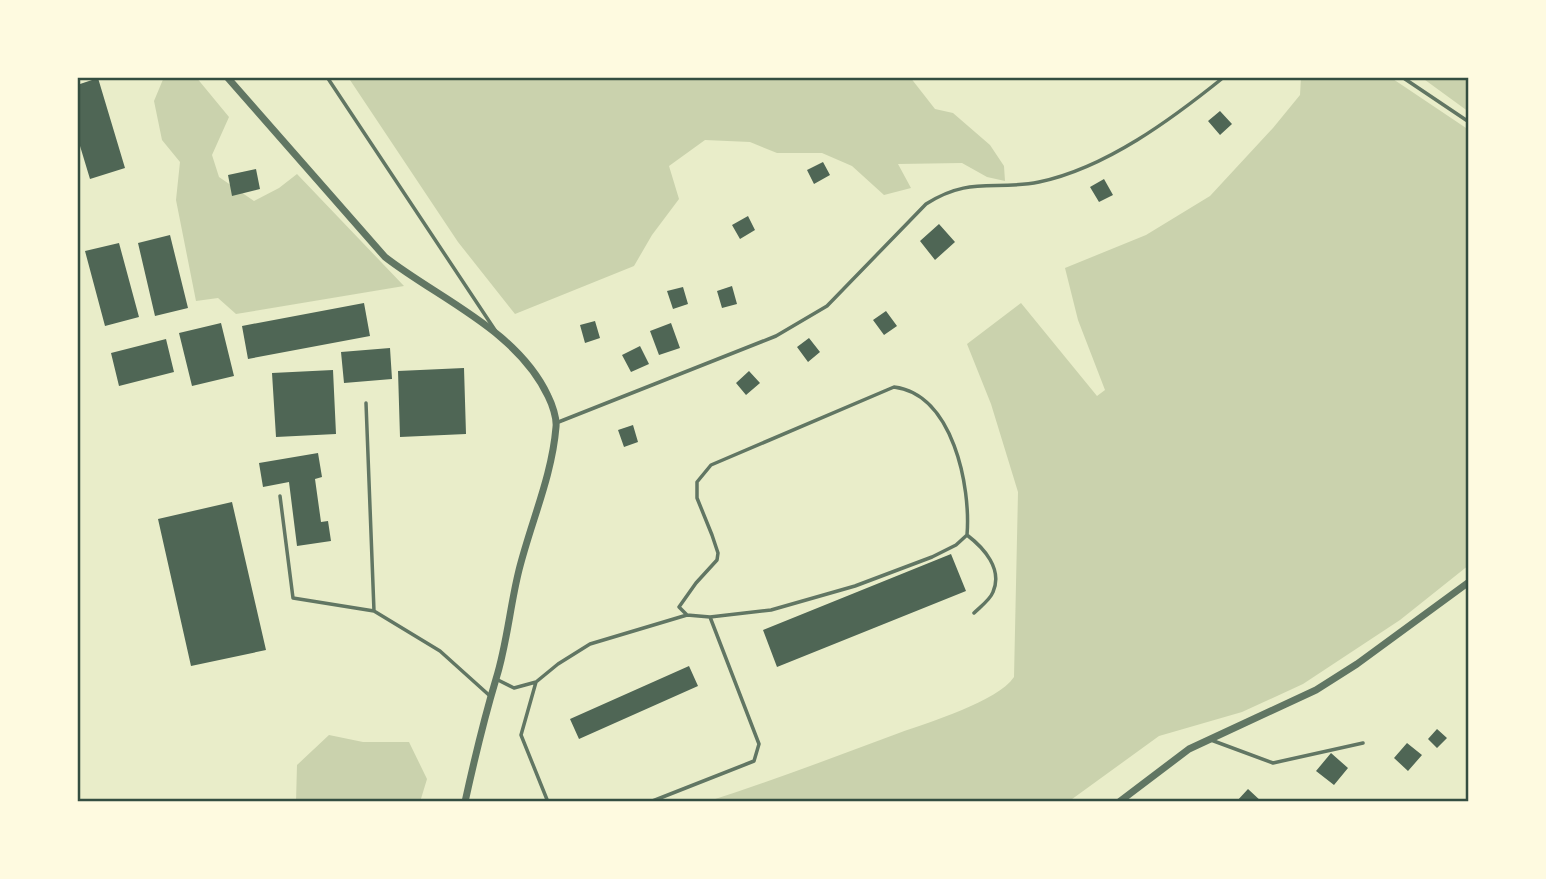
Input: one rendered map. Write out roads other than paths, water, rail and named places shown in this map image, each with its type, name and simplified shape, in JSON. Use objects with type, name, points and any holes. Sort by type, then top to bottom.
[{"type":"street","points":[[227,77],[385,257],[415,280],[483,322],[536,376],[548,396],[556,423],[550,465],[519,571],[465,802]]},
{"type":"street","points":[[1119,802],[1189,749],[1316,690],[1397,637],[1469,582]]},
{"type":"lane","points":[[327,77],[500,337]]},
{"type":"lane","points":[[556,423],[776,336],[827,306],[926,204],[944,192],[961,187],[1039,182],[1094,163],[1177,115],[1224,77]]},
{"type":"lane","points":[[1402,77],[1469,122]]},
{"type":"lane","points":[[496,678],[514,688],[536,682],[590,644],[687,615],[710,617],[771,610],[855,586],[956,545],[967,535],[969,505],[963,471],[946,426],[923,400],[907,389],[894,387],[711,465],[696,482],[697,498],[718,552],[717,560],[679,607],[687,615]]},
{"type":"lane","points":[[366,403],[374,611]]},
{"type":"lane","points":[[280,496],[293,598],[374,611],[440,651],[490,696]]},
{"type":"lane","points":[[967,535],[990,560],[996,577],[992,594],[974,613]]},
{"type":"lane","points":[[650,802],[754,761],[759,744],[710,617]]},
{"type":"lane","points":[[536,682],[522,735],[548,802]]},
{"type":"lane","points":[[1209,740],[1273,763],[1363,743]]}]
